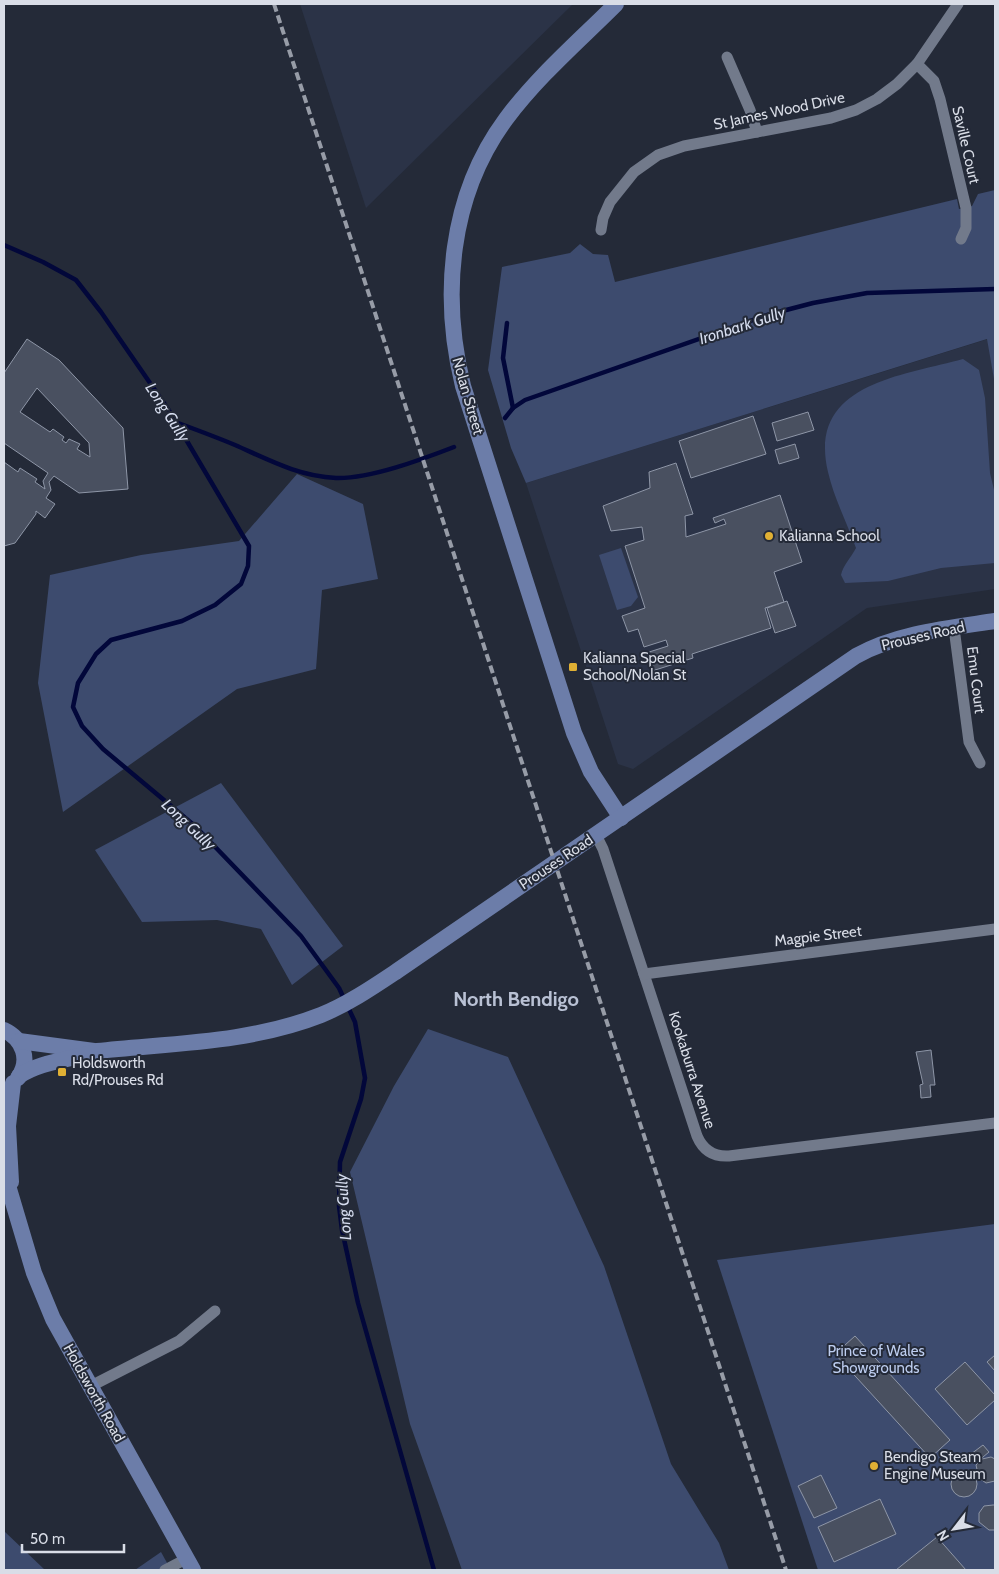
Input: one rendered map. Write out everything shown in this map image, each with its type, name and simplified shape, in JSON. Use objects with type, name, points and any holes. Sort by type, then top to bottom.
[{"type":"street","name":"Nolan Street","points":[[616,4],[535,84],[505,120],[492,141],[481,162],[464,206],[453,252],[450,292],[453,336],[464,386],[574,733],[591,772],[621,818]]},
{"type":"street","name":"St James Wood Drive","points":[[602,230],[603,218],[610,202],[634,172],[649,159],[674,149],[831,118],[856,110],[887,93],[917,64],[958,4]]},
{"type":"street","points":[[727,57],[750,110],[757,132]]},
{"type":"street","name":"Saville Court","points":[[917,64],[930,75],[938,89],[966,208],[966,228],[962,239]]},
{"type":"street","name":"Prouses Road","points":[[12,1082],[40,1066],[74,1059],[97,1051],[256,1034],[293,1025],[338,1007],[354,999],[862,652],[907,637],[995,621]]},
{"type":"street","name":"Emu Court","points":[[954,628],[969,742],[980,764]]},
{"type":"street","name":"Kookaburra Avenue","points":[[596,835],[603,849],[697,1136],[702,1146],[714,1154],[729,1156],[995,1123]]},
{"type":"street","name":"Magpie Street","points":[[644,974],[995,929]]},
{"type":"street","name":"Prouses Road","points":[[9,1031],[97,1051]]},
{"type":"street","name":"Holdsworth Road","points":[[9,1031],[24,1058],[12,1082],[8,1114],[6,1153],[14,1207]]},
{"type":"street","name":"Holdsworth Road","points":[[4,1172],[34,1272],[50,1310],[89,1387],[190,1564]]},
{"type":"street","points":[[89,1387],[179,1341],[215,1311]]},
{"type":"street","points":[[165,1570],[190,1564]]},
{"type":"shaded area","points":[[300,4],[573,4],[366,208]]},
{"type":"shaded area","name":"Kalianna School","points":[[988,339],[995,385],[995,589],[867,608],[633,769],[618,764],[526,483]]},
{"type":"green space","points":[[995,190],[995,385],[987,339],[526,483],[511,448],[488,370],[502,267],[570,253],[580,244],[593,254],[608,255],[615,282],[957,199],[959,209],[972,206],[978,194]]},
{"type":"green space","points":[[963,359],[979,370],[985,398],[990,473],[995,494],[995,563],[941,568],[888,581],[845,583],[841,575],[842,571],[856,548],[837,501],[828,472],[825,443],[832,420],[845,402],[864,389],[913,371]]},
{"type":"green space","points":[[297,474],[363,504],[378,579],[322,590],[316,669],[237,689],[63,812],[38,683],[50,575],[141,555],[239,541]]},
{"type":"green space","points":[[621,548],[638,597],[631,606],[617,610],[599,555]]},
{"type":"green space","points":[[221,783],[343,946],[292,985],[261,929],[217,920],[142,922],[95,850]]},
{"type":"green space","points":[[428,1029],[508,1057],[604,1266],[671,1464],[719,1543],[729,1570],[462,1570],[410,1424],[350,1172],[394,1086]]},
{"type":"green space","name":"Prince of Wales Showgrounds","points":[[995,1224],[995,1570],[818,1570],[717,1260]]},
{"type":"green space","points":[[4,1531],[45,1570],[4,1570]]},
{"type":"green space","points":[[161,1552],[171,1570],[135,1570]]},
{"type":"building","points":[[27,339],[59,360],[123,428],[128,489],[79,493],[54,476],[49,482],[51,490],[46,498],[55,504],[45,518],[36,511],[36,514],[15,543],[4,546],[4,462],[18,472],[20,468],[37,479],[35,482],[45,489],[43,481],[48,473],[4,443],[4,373]],"holes":[[[37,388],[89,443],[90,457],[77,449],[80,444],[69,439],[66,443],[62,440],[64,437],[53,429],[50,432],[20,412]]]},
{"type":"building","points":[[808,412],[814,430],[777,441],[772,423]]},
{"type":"building","points":[[753,416],[766,454],[691,478],[679,441]]},
{"type":"building","points":[[795,444],[799,458],[779,464],[775,450]]},
{"type":"building","points":[[676,463],[693,514],[685,516],[686,537],[726,524],[724,519],[715,523],[713,518],[780,495],[802,562],[774,572],[784,602],[765,608],[771,628],[692,654],[693,658],[652,671],[646,653],[668,646],[666,640],[644,647],[638,629],[628,632],[622,616],[645,608],[625,546],[644,540],[642,527],[611,531],[603,506],[650,488],[649,472]]},
{"type":"building","points":[[787,601],[796,626],[775,633],[767,608]]},
{"type":"building","points":[[931,1050],[935,1085],[930,1085],[931,1097],[921,1098],[920,1085],[923,1084],[916,1052]]},
{"type":"building","points":[[855,1336],[950,1440],[930,1458],[835,1354]]},
{"type":"building","points":[[995,1355],[995,1371],[987,1362]]},
{"type":"building","points":[[965,1362],[995,1395],[995,1400],[967,1425],[935,1389]]},
{"type":"building","points":[[983,1445],[989,1452],[977,1462],[971,1454]]},
{"type":"building","points":[[991,1457],[995,1459],[995,1481],[986,1483],[979,1478],[976,1465],[982,1459]]},
{"type":"building","points":[[964,1471],[973,1475],[977,1484],[973,1493],[964,1497],[955,1493],[951,1484],[955,1475]]},
{"type":"building","points":[[821,1475],[837,1508],[814,1518],[798,1486]]},
{"type":"building","points":[[880,1499],[896,1534],[834,1562],[818,1527]]},
{"type":"building","points":[[995,1505],[995,1530],[989,1530],[979,1522],[979,1513],[984,1506]]},
{"type":"building","points":[[937,1537],[966,1570],[896,1570]]},
{"type":"waterway","name":"Long Gully","points":[[4,245],[43,262],[76,280],[101,312],[168,409],[249,546],[248,566],[241,584],[215,605],[182,621],[111,640],[96,654],[78,683],[73,707],[82,726],[103,749],[195,826],[301,936],[339,988],[355,1022],[365,1078],[361,1099],[340,1162],[339,1206],[342,1230],[358,1303],[434,1570]]},
{"type":"waterway","name":"Ironbark Gully","points":[[505,418],[513,408],[525,400],[767,315],[813,303],[867,293],[995,289]]},
{"type":"waterway","points":[[507,323],[503,358],[513,408]]},
{"type":"waterway","name":"Ironbark Gully","points":[[178,423],[296,471],[322,477],[350,477],[380,472],[454,447]]},
{"type":"railway","points":[[274,4],[786,1570]]},
{"type":"place","name":"Kalianna School","points":[[769,536]]},
{"type":"place","name":"Kalianna Special School/Nolan St","points":[[573,667]]},
{"type":"place","name":"Holdsworth Rd/Prouses Rd","points":[[62,1072]]},
{"type":"place","name":"Bendigo Steam Engine Museum","points":[[874,1466]]},
{"type":"district","name":"North Bendigo","points":[[516,999]]}]
